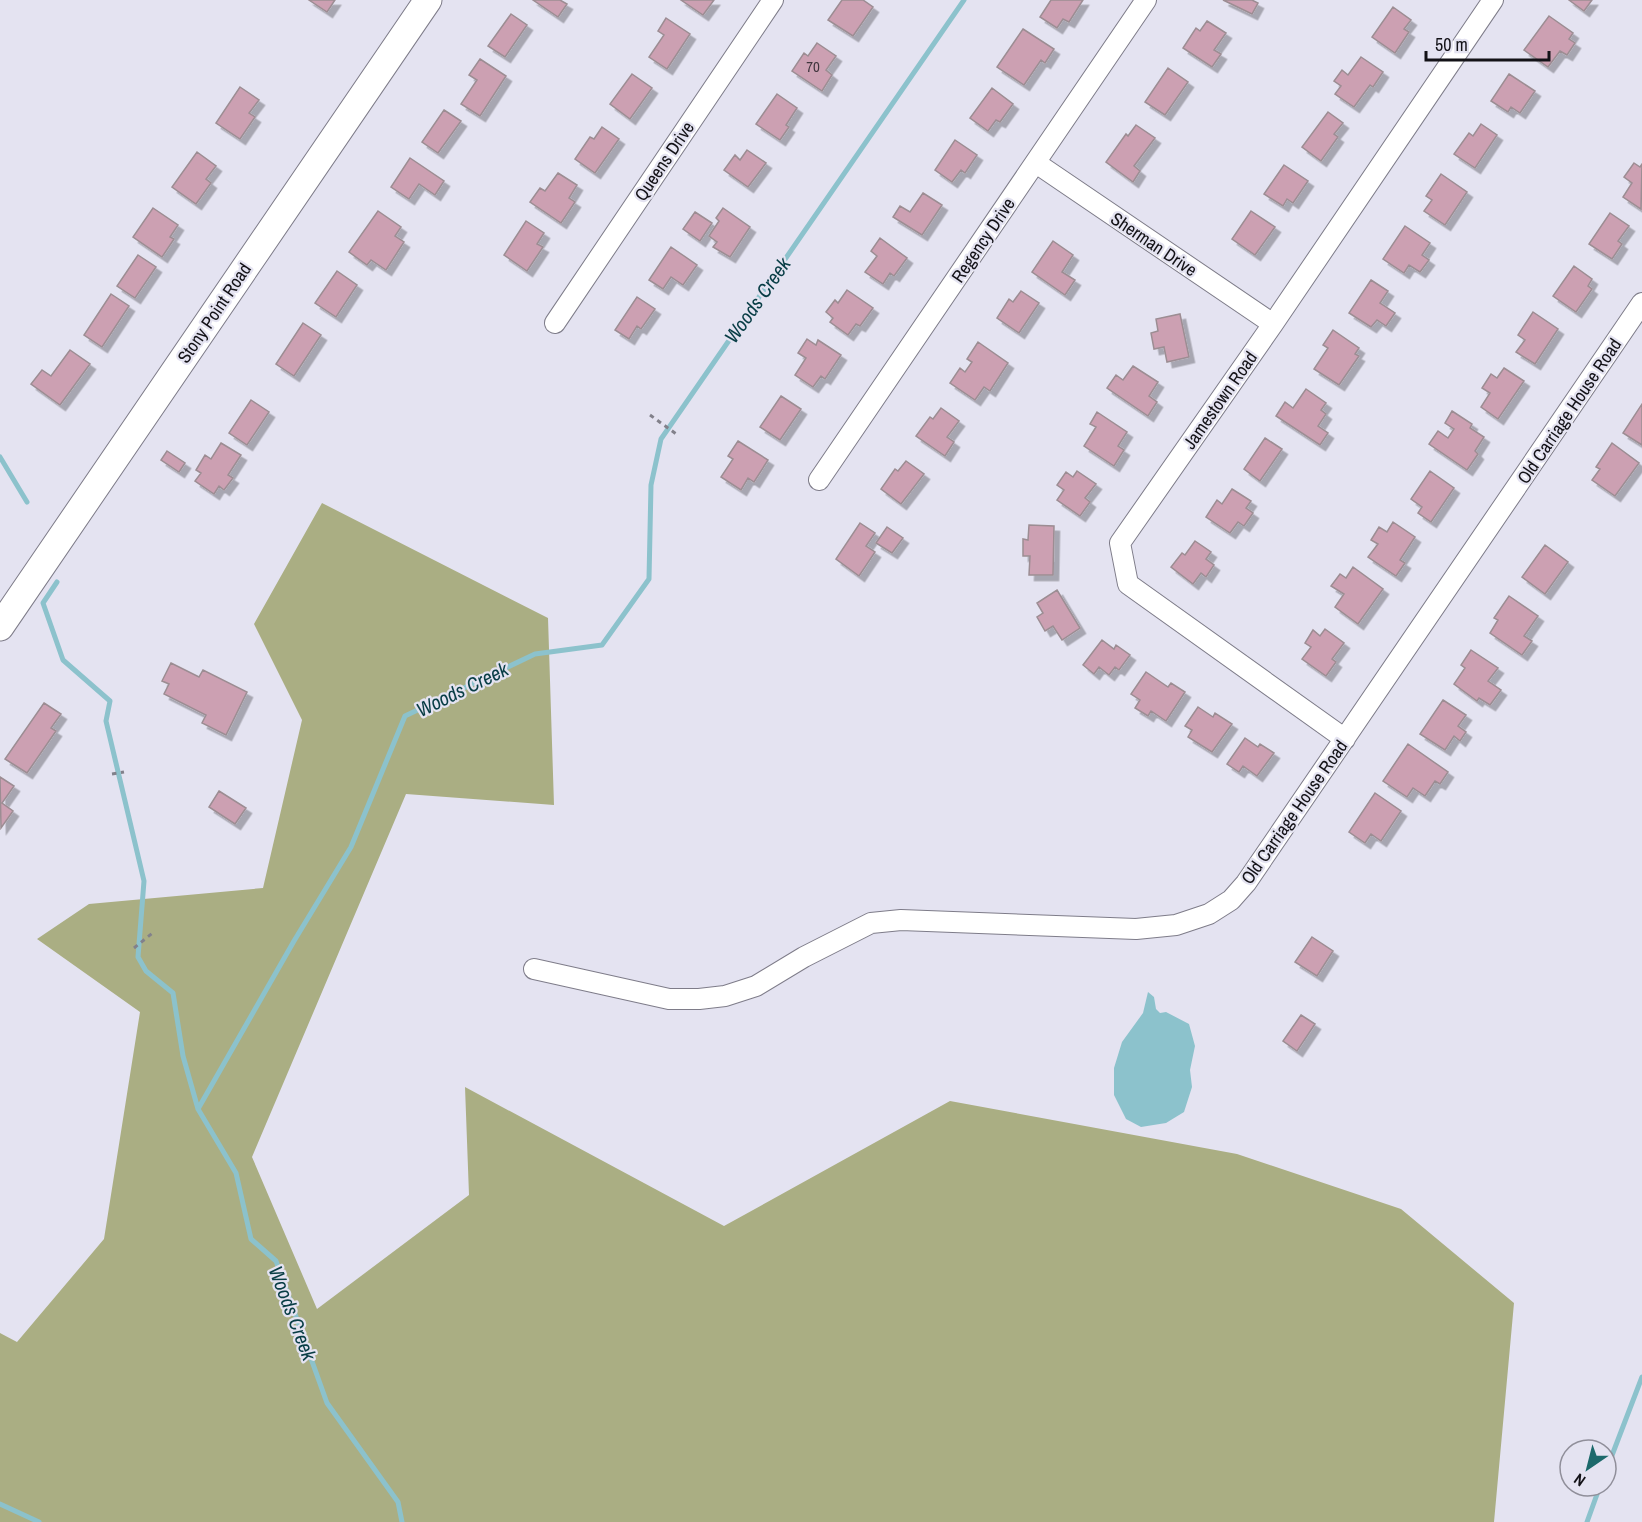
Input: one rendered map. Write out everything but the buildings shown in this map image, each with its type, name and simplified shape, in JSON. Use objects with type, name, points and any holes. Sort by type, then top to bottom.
[{"type":"street","name":"Stony Point Road","points":[[0,627],[428,0]]},
{"type":"street","name":"Queens Drive","points":[[555,323],[773,0]]},
{"type":"street","name":"Regency Drive","points":[[819,480],[1146,0]]},
{"type":"street","name":"Jamestown Road","points":[[1345,739],[1128,584],[1120,543],[1273,324],[1493,0]]},
{"type":"street","name":"Sherman Drive","points":[[1036,163],[1273,324]]},
{"type":"street","name":"Old Carriage House Road","points":[[534,969],[669,999],[699,999],[725,996],[756,986],[804,957],[871,923],[900,920],[1136,929],[1176,925],[1209,914],[1231,900],[1246,883],[1642,303]]},
{"type":"path","points":[[650,416],[680,436]]},
{"type":"path","points":[[112,774],[124,772]]},
{"type":"path","points":[[134,948],[155,932]]},
{"type":"green space","points":[[322,503],[548,618],[554,805],[406,794],[252,1157],[317,1309],[469,1195],[465,1087],[724,1226],[950,1101],[1237,1154],[1401,1209],[1514,1303],[1494,1522],[0,1522],[0,1333],[17,1342],[104,1239],[140,1012],[37,939],[89,904],[263,888],[302,720],[254,624]]},
{"type":"water","points":[[1148,992],[1154,997],[1156,1009],[1160,1013],[1166,1012],[1189,1024],[1195,1046],[1190,1070],[1192,1087],[1184,1112],[1166,1123],[1141,1127],[1126,1119],[1114,1095],[1114,1068],[1122,1042],[1143,1013]]},
{"type":"waterway","name":"Woods Creek","points":[[198,1109],[294,941],[351,847],[405,716],[535,654],[602,645],[649,579],[651,485],[661,439],[964,0]]},
{"type":"waterway","points":[[0,457],[27,502]]},
{"type":"waterway","points":[[57,582],[43,603],[63,660],[110,701],[106,721],[144,881],[138,957],[146,971],[173,993],[183,1056],[198,1109],[236,1173],[251,1239],[276,1261],[327,1403],[398,1502],[402,1522]]},
{"type":"waterway","points":[[1618,1440],[1642,1377]]},
{"type":"waterway","points":[[1587,1522],[1596,1498]]},
{"type":"waterway","points":[[0,1504],[39,1522]]}]
